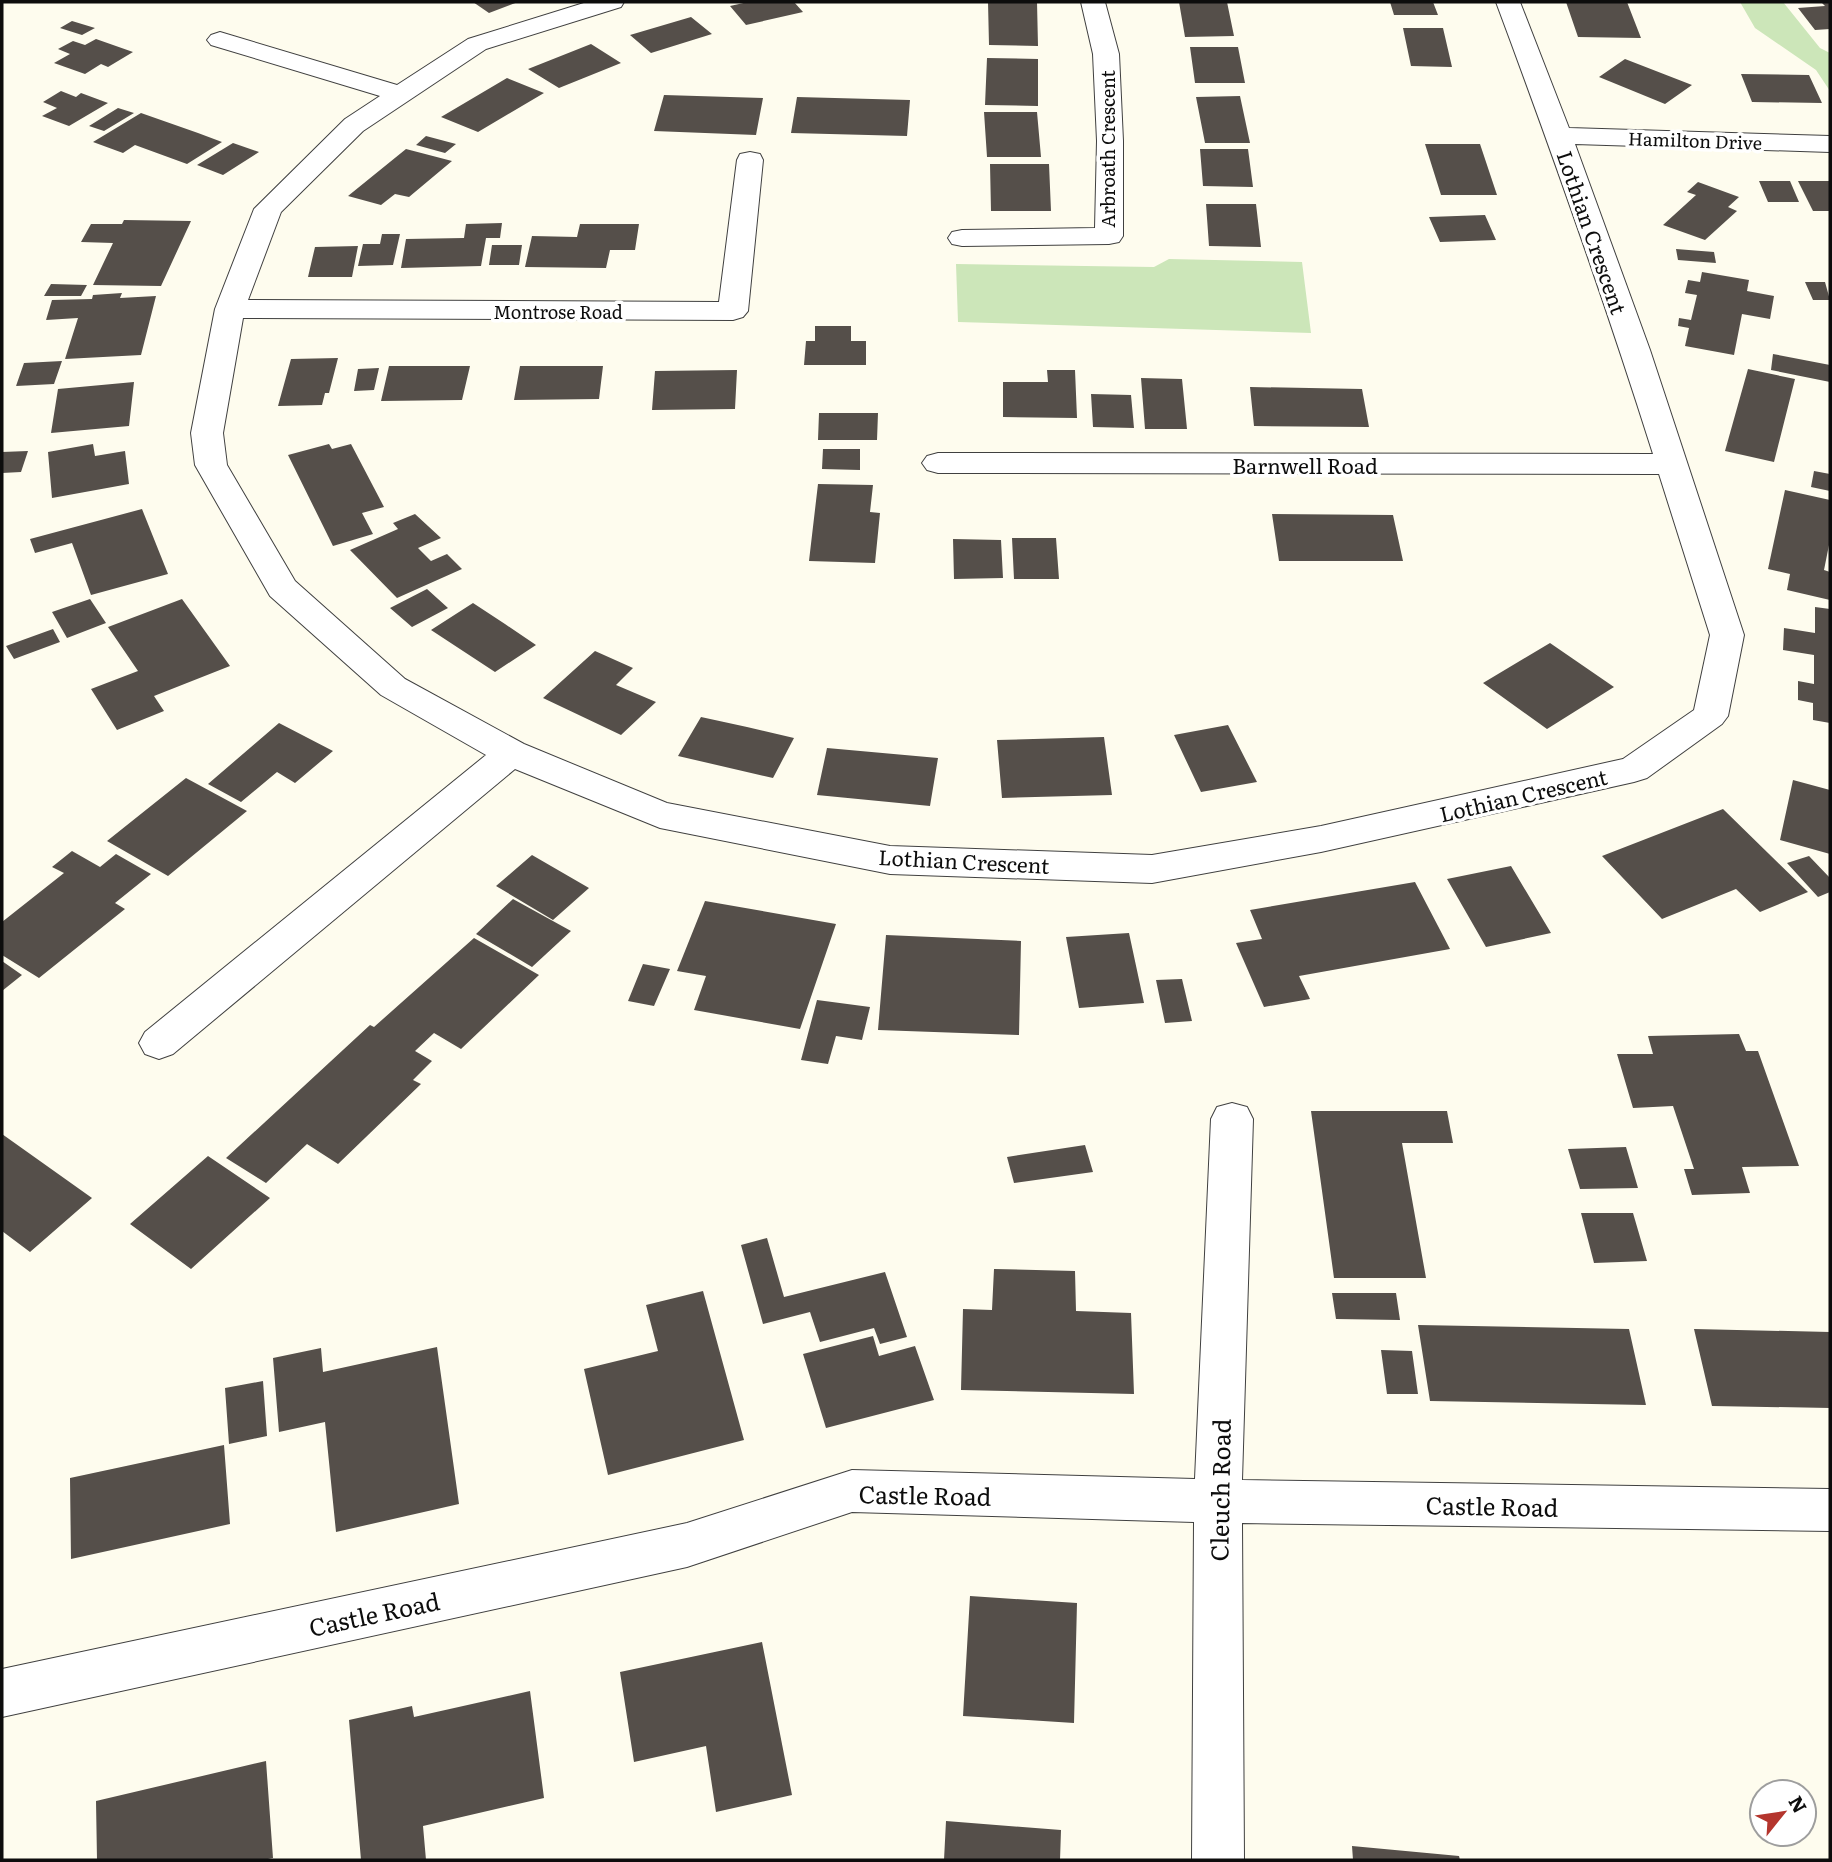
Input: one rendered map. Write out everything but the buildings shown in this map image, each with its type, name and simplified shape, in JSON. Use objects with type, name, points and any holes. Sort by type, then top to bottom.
[{"type":"street","name":"Lothian Crescent","points":[[612,2],[477,44],[354,125],[268,209],[230,309],[207,433],[211,465],[282,588],[393,687],[511,753],[660,815],[890,860],[1152,869],[1321,839],[1634,769],[1710,716],[1727,635],[1672,464],[1559,136],[1508,2]]},
{"type":"street","name":"Arbroath Crescent","points":[[962,239],[1109,236],[1110,141],[1106,54],[1093,2]]},
{"type":"street","points":[[220,40],[399,94]]},
{"type":"street","name":"Hamilton Drive","points":[[1559,136],[1830,144]]},
{"type":"street","name":"Montrose Road","points":[[230,309],[733,311],[750,160]]},
{"type":"street","name":"Barnwell Road","points":[[939,463],[1672,464]]},
{"type":"street","points":[[159,1043],[511,753]]},
{"type":"street","name":"Cleuch Road","points":[[1218,1860],[1218,1501],[1232,1119]]},
{"type":"street","name":"Castle Road","points":[[2,1693],[687,1545],[852,1491],[1218,1501],[1830,1510]]},
{"type":"green space","points":[[1740,2],[1783,2],[1820,48],[1830,53],[1830,91],[1816,70],[1755,28]]},
{"type":"green space","points":[[1169,259],[1302,262],[1311,333],[958,322],[956,264],[1154,267]]}]
